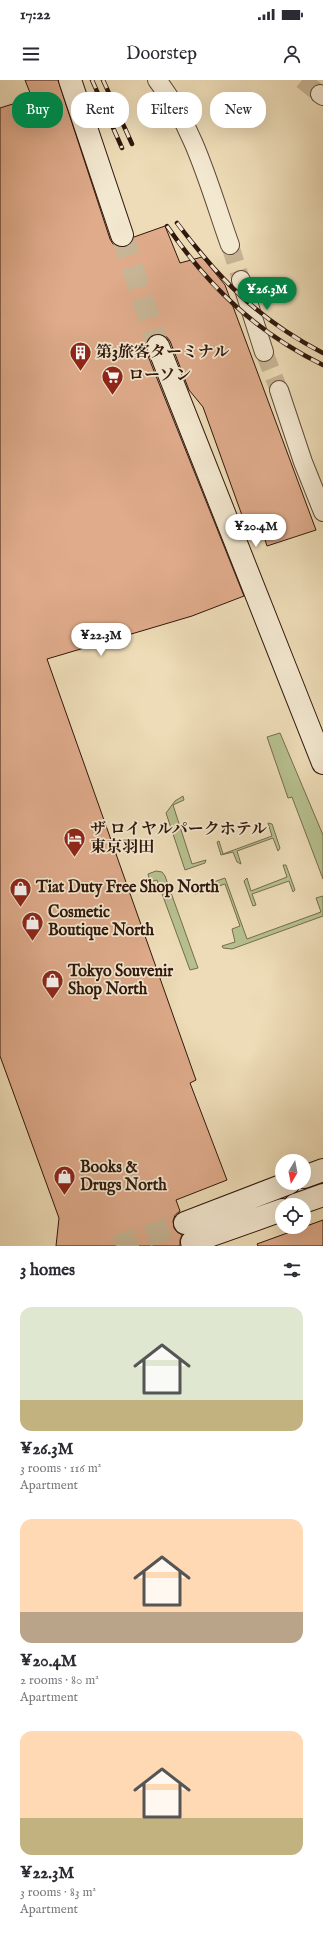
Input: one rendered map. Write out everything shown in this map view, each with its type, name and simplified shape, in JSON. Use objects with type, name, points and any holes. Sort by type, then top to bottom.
[{"type":"street","points":[[70,80],[122,235]]},
{"type":"street","points":[[157,80],[182,116],[198,155],[230,245]]},
{"type":"street","points":[[241,280],[264,352]]},
{"type":"street","points":[[158,346],[323,763]]},
{"type":"street","points":[[279,390],[303,462],[323,512]]},
{"type":"street","points":[[311,1174],[323,1170]]},
{"type":"street","points":[[275,1190],[188,1232],[275,1212]]},
{"type":"street","points":[[311,1199],[323,1195]]},
{"type":"green space","points":[[280,733],[323,835],[323,879],[292,797],[288,798],[267,737]]},
{"type":"green space","points":[[183,796],[184,800],[173,805],[192,864],[206,860],[205,863],[185,870],[166,813],[175,801]]},
{"type":"green space","points":[[268,823],[272,824],[280,848],[278,851],[273,838],[237,851],[241,864],[237,862],[233,852],[221,855],[217,842],[219,841],[223,854],[272,836]]},
{"type":"green space","points":[[283,865],[286,865],[295,890],[293,892],[289,881],[252,894],[256,905],[253,906],[244,881],[247,878],[251,891],[287,877]]},
{"type":"green space","points":[[156,871],[162,872],[165,876],[198,968],[190,970],[157,880],[150,882],[148,874]]},
{"type":"green space","points":[[225,878],[247,939],[321,912],[316,898],[323,896],[323,916],[232,949],[223,948],[222,946],[235,942],[232,929],[240,926],[225,884],[195,894],[194,889]]},
{"type":"building","points":[[25,80],[58,80],[62,92],[30,92]]},
{"type":"building","points":[[63,95],[71,120],[71,128],[74,128],[110,239],[113,244],[120,247],[126,247],[132,243],[134,237],[165,226],[180,263],[202,257],[225,285],[316,530],[267,546],[261,527],[248,532],[203,407],[189,390],[170,341],[166,336],[159,334],[154,334],[148,338],[146,351],[244,596],[192,616],[47,659],[196,1080],[190,1083],[227,1180],[176,1200],[180,1211],[175,1215],[173,1221],[174,1228],[182,1235],[180,1246],[56,1246],[59,1218],[0,1056],[0,108],[12,104],[12,128],[63,128]]},
{"type":"building","points":[[323,1220],[323,1246],[258,1246],[257,1244],[284,1234],[311,1234],[311,1224]]},
{"type":"tunnel","points":[[302,80],[320,94]]},
{"type":"tunnel","points":[[122,235],[158,346]]},
{"type":"tunnel","points":[[230,245],[241,280]]},
{"type":"tunnel","points":[[264,352],[279,390]]},
{"type":"tunnel","points":[[116,1246],[185,1223]]},
{"type":"railway","points":[[92,80],[122,148]]},
{"type":"railway","points":[[103,80],[132,144]]},
{"type":"railway","points":[[177,223],[209,263],[242,297],[279,327],[323,353]]},
{"type":"railway","points":[[167,226],[183,248],[217,288],[255,323],[276,338],[323,365]]},
{"type":"place","name":"第3旅客ターミナル","points":[[81,372]]},
{"type":"place","name":"ローソン","points":[[112,396]]},
{"type":"place","name":"ザ ロイヤルパークホテル 東京羽田","points":[[74,858]]},
{"type":"place","name":"Tiat Duty Free Shop North","points":[[21,908]]},
{"type":"place","name":"Cosmetic Boutique North","points":[[32,942]]},
{"type":"place","name":"Tokyo Souvenir Shop North","points":[[52,1000]]},
{"type":"place","name":"Books & Drugs North","points":[[64,1196]]}]
